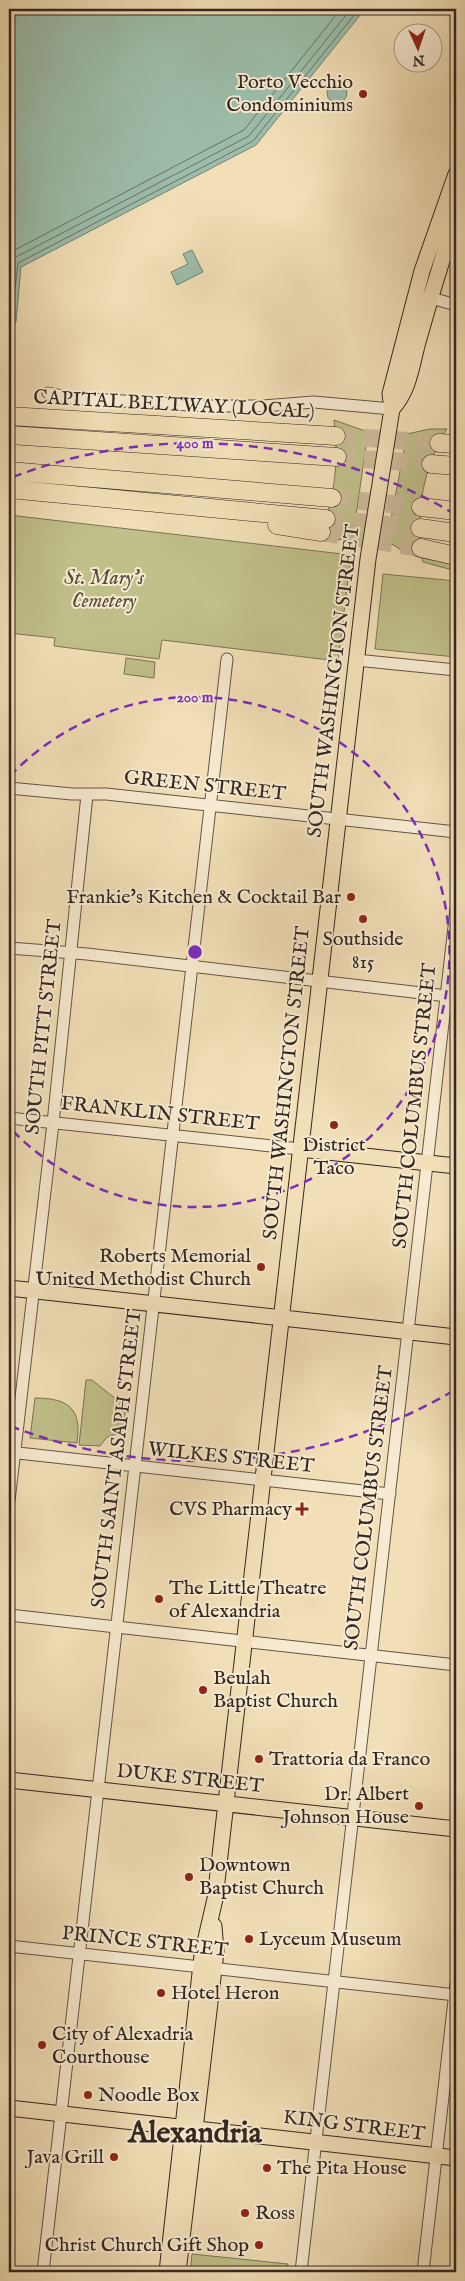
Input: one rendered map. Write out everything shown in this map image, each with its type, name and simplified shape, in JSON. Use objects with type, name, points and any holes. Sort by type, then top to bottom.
[{"type":"highway","name":"CAPITAL BELTWAY (LOCAL)","points":[[9,416],[336,436]]},
{"type":"highway","points":[[9,435],[337,457]]},
{"type":"highway","points":[[431,464],[456,466]]},
{"type":"highway","points":[[9,471],[332,498]]},
{"type":"highway","points":[[9,489],[148,502],[323,525]]},
{"type":"highway","points":[[420,507],[456,511]]},
{"type":"highway","points":[[420,528],[456,533]]},
{"type":"highway","points":[[421,548],[456,556]]},
{"type":"main road","name":"SOUTH WASHINGTON STREET","points":[[189,2127],[208,1968],[216,1952],[213,1912],[337,819],[368,559],[392,409],[390,394],[422,271],[452,197],[456,174]]},
{"type":"main road","name":"SOUTH WASHINGTON STREET","points":[[392,409],[402,399],[456,217]]},
{"type":"main road","name":"FRANKLIN STREET","points":[[300,1149],[456,1166]]},
{"type":"main road","points":[[9,1288],[456,1337]]},
{"type":"main road","name":"DUKE STREET","points":[[9,1780],[456,1829]]},
{"type":"main road","name":"KING STREET","points":[[9,2108],[456,2158]]},
{"type":"main road","points":[[167,2272],[189,2127]]},
{"type":"main road","points":[[178,2272],[189,2127]]},
{"type":"street","points":[[431,298],[456,305]]},
{"type":"street","points":[[48,393],[53,396],[73,398],[206,406],[263,406],[314,402],[392,409]]},
{"type":"street","name":"SOUTH SAINT ASAPH STREET","points":[[43,2272],[227,659]]},
{"type":"street","points":[[356,660],[456,670]]},
{"type":"street","name":"GREEN STREET","points":[[9,788],[87,795],[106,794],[456,832]]},
{"type":"street","name":"SOUTH PITT STREET","points":[[9,1501],[12,1453],[70,973],[70,952],[87,795]]},
{"type":"street","name":"SOUTH COLUMBUS STREET","points":[[301,2272],[428,1163],[451,996],[456,909]]},
{"type":"street","points":[[9,948],[70,952],[451,996]]},
{"type":"street","name":"FRANKLIN STREET","points":[[9,1118],[300,1149]]},
{"type":"street","name":"WILKES STREET","points":[[12,1453],[390,1494]]},
{"type":"street","points":[[9,1615],[456,1665]]},
{"type":"street","name":"PRINCE STREET","points":[[9,1946],[456,1995]]},
{"type":"street","points":[[423,2272],[456,1983]]},
{"type":"green space","points":[[334,420],[368,432],[353,537],[333,541],[317,540],[328,511],[334,482],[336,451]]},
{"type":"green space","points":[[430,429],[447,429],[432,459],[423,491],[420,525],[422,558],[406,553],[387,541],[407,434]]},
{"type":"green space","name":"St. Mary's Cemetery","points":[[9,515],[351,555],[338,661],[162,640],[159,659],[54,646],[55,638],[9,633]]},
{"type":"green space","points":[[422,558],[456,565],[456,571],[423,562]]},
{"type":"green space","points":[[383,574],[456,581],[456,657],[375,649]]},
{"type":"green space","points":[[126,658],[155,662],[154,678],[124,674]]},
{"type":"green space","points":[[86,1380],[92,1380],[126,1407],[123,1432],[107,1437],[100,1446],[79,1445]]},
{"type":"green space","points":[[35,1398],[57,1400],[71,1408],[77,1422],[77,1443],[30,1438]]},
{"type":"green space","points":[[192,2254],[288,2264],[287,2272],[190,2272]]},
{"type":"water","points":[[9,9],[365,9],[256,145],[21,267],[16,322],[9,322]]},
{"type":"water","points":[[333,83],[341,83],[347,89],[347,97],[341,103],[333,103],[327,97],[327,89]]},
{"type":"water","points":[[192,250],[203,272],[177,285],[171,272],[188,264],[183,254]]},
{"type":"tunnel","points":[[336,436],[439,443]]},
{"type":"tunnel","points":[[337,457],[431,464]]},
{"type":"tunnel","points":[[332,498],[421,507]]},
{"type":"tunnel","points":[[326,519],[420,528]]},
{"type":"tunnel","points":[[321,532],[421,548]]},
{"type":"place","name":"Porto Vecchio Condominiums","points":[[363,94]]},
{"type":"place","name":"Frankie's Kitchen & Cocktail Bar","points":[[351,897]]},
{"type":"place","name":"Southside 815","points":[[363,919]]},
{"type":"place","name":"District Taco","points":[[334,1125]]},
{"type":"place","name":"Roberts Memorial United Methodist Church","points":[[261,1267]]},
{"type":"place","name":"CVS Pharmacy","points":[[302,1509]]},
{"type":"place","name":"The Little Theatre of Alexandria","points":[[159,1599]]},
{"type":"place","name":"Beulah Baptist Church","points":[[203,1690]]},
{"type":"place","name":"Trattoria da Franco","points":[[259,1759]]},
{"type":"place","name":"Dr. Albert Johnson House","points":[[419,1806]]},
{"type":"place","name":"Downtown Baptist Church","points":[[189,1877]]},
{"type":"place","name":"Lyceum Museum","points":[[249,1939]]},
{"type":"place","name":"Hotel Heron","points":[[161,1993]]},
{"type":"place","name":"City of Alexadria Courthouse","points":[[42,2045]]},
{"type":"place","name":"Noodle Box","points":[[88,2095]]},
{"type":"place","name":"Java Grill","points":[[114,2157]]},
{"type":"place","name":"The Pita House","points":[[267,2168]]},
{"type":"place","name":"Ross","points":[[245,2213]]},
{"type":"place","name":"Christ Church Gift Shop","points":[[259,2245]]},
{"type":"district","name":"Alexandria","points":[[195,2134]]}]
